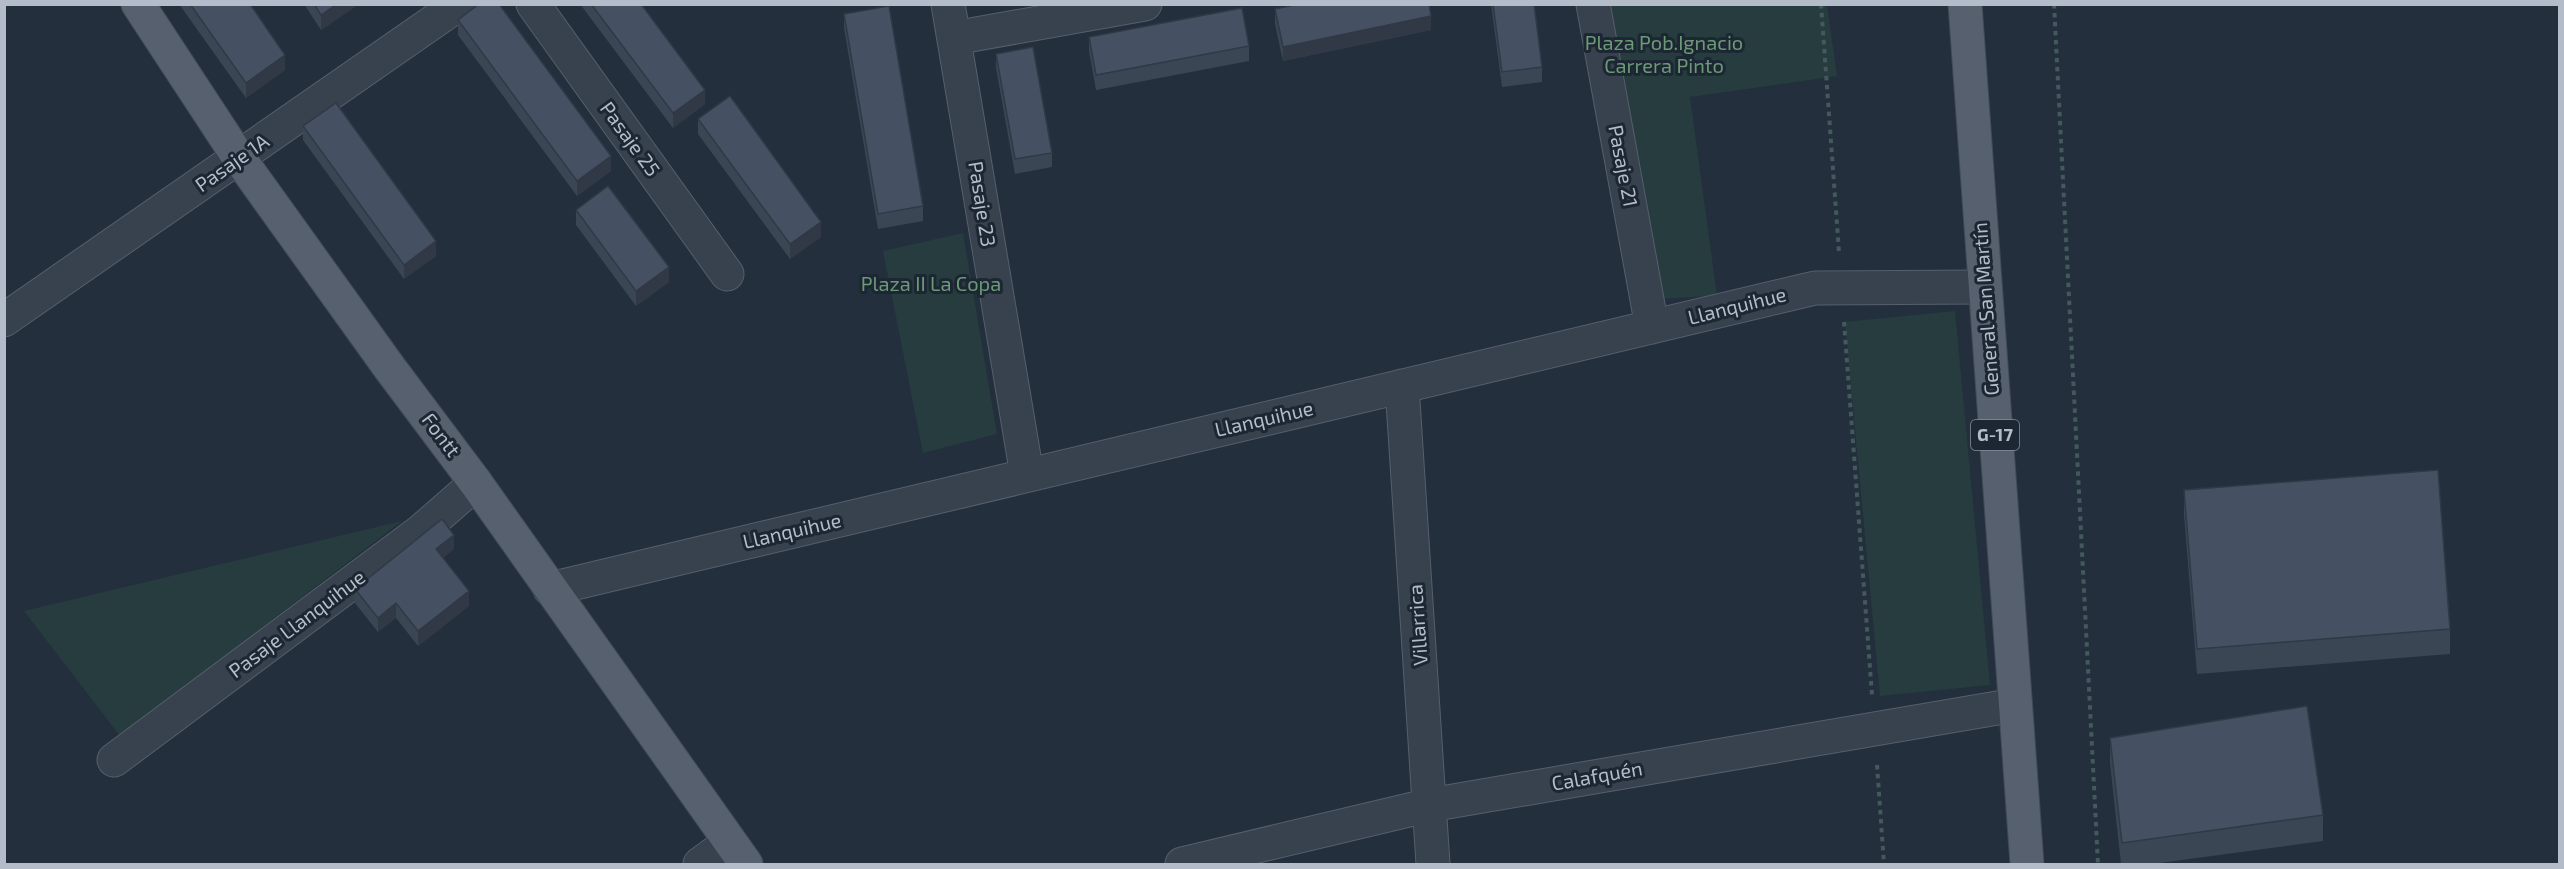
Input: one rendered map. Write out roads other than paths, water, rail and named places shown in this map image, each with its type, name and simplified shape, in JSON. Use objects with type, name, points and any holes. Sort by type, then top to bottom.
[{"type":"main road","name":"Fontt","points":[[138,4],[239,158],[476,483],[738,853]]},
{"type":"main road","name":"General San Martín","points":[[1965,4],[2027,864]]},
{"type":"street","name":"Pasaje 1A","points":[[4,320],[459,4]]},
{"type":"street","name":"Pasaje 25","points":[[533,4],[726,274]]},
{"type":"street","name":"Pasaje 23","points":[[948,4],[1027,475]]},
{"type":"street","points":[[954,38],[1145,4]]},
{"type":"street","name":"Pasaje 21","points":[[1593,4],[1653,327]]},
{"type":"street","name":"Llanquihue","points":[[550,589],[1815,288],[1984,287]]},
{"type":"street","name":"Villarrica","points":[[1402,386],[1433,864]]},
{"type":"street","name":"Pasaje Llanquihue","points":[[114,760],[421,531],[476,483]]},
{"type":"street","name":"Calafquén","points":[[1182,864],[1430,805],[2015,705]]},
{"type":"street","points":[[699,864],[738,853]]},
{"type":"park label","name":"Plaza Pob.Ignacio Carrera Pinto","points":[[1664,54]]},
{"type":"park label","name":"Plaza II La Copa","points":[[931,284]]}]
